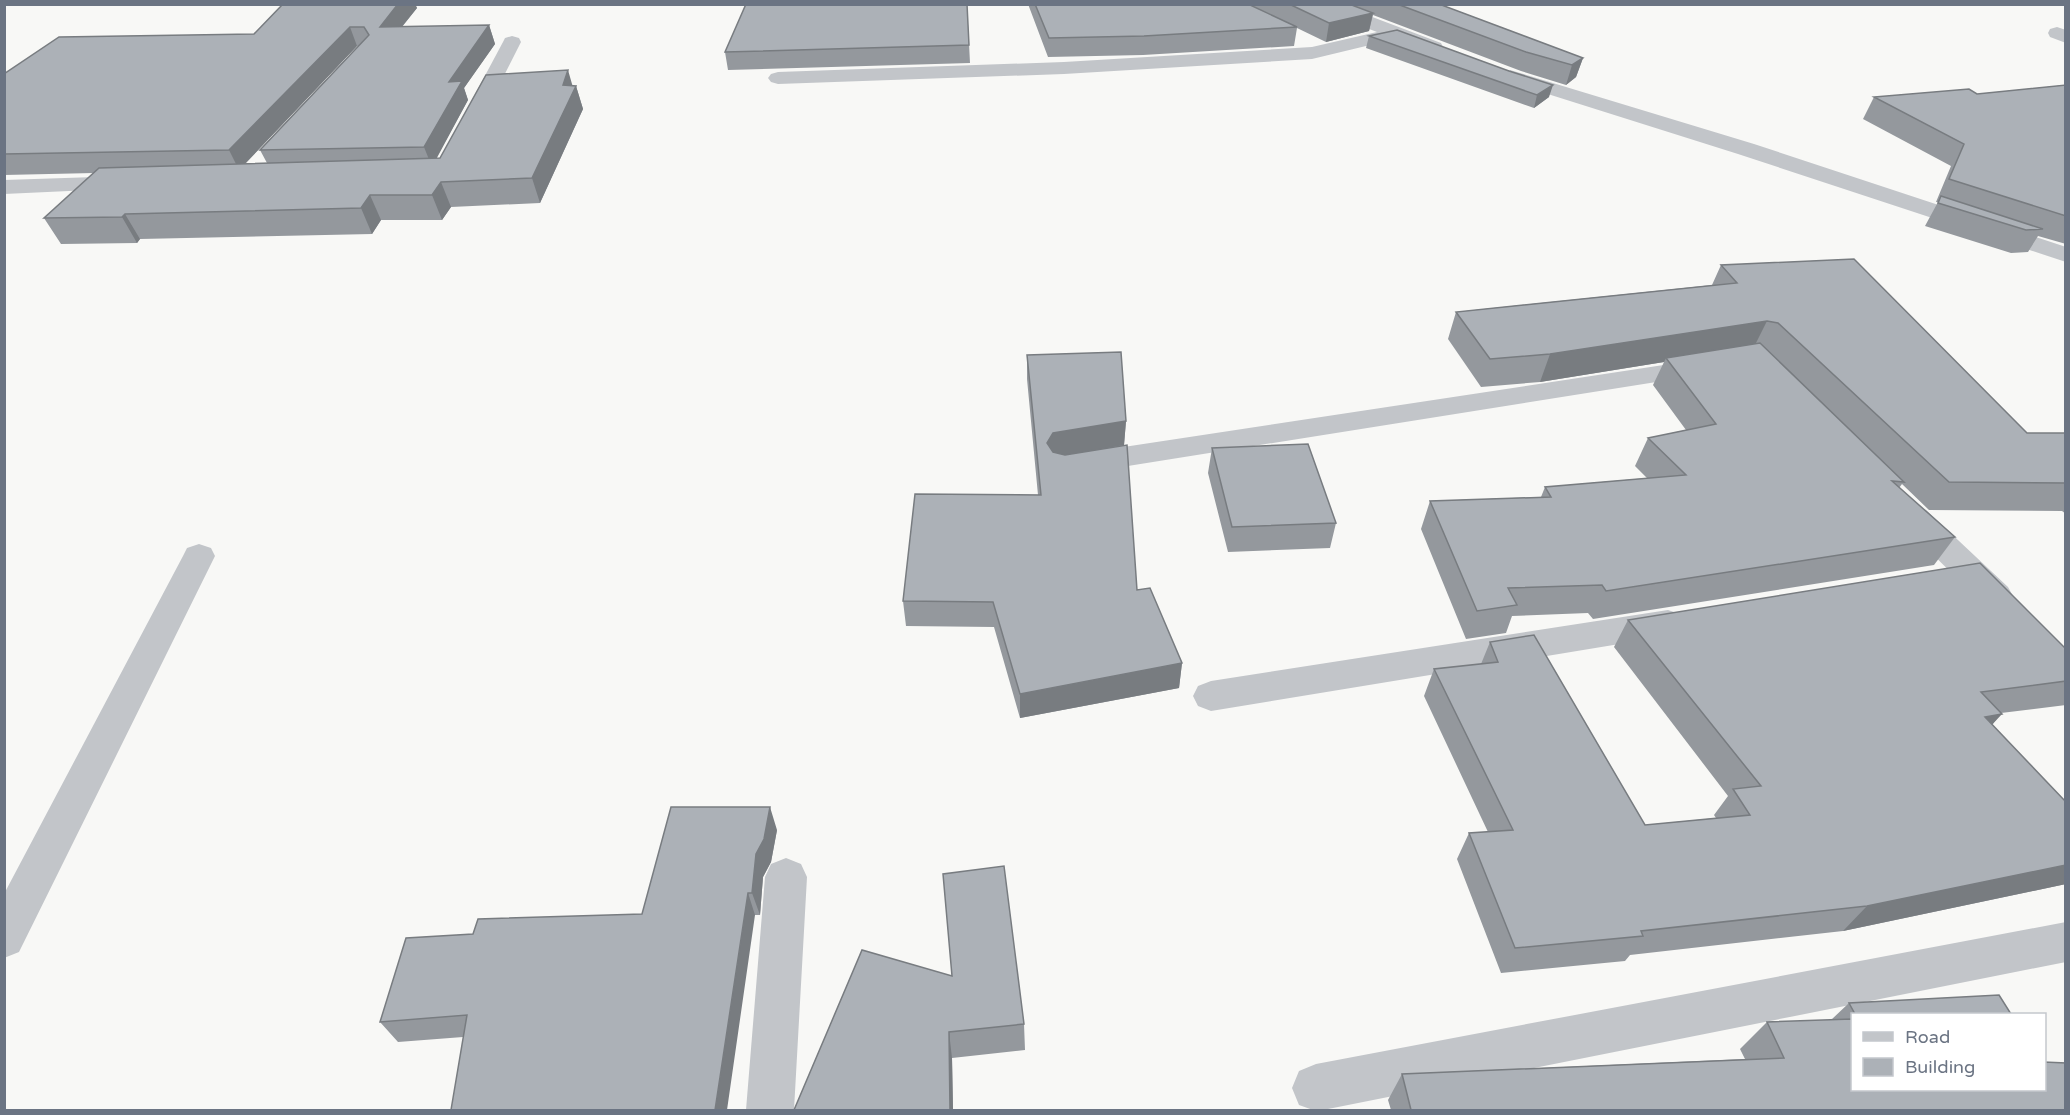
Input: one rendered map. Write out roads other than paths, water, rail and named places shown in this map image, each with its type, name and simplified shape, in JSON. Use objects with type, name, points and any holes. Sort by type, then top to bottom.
[{"type":"street","points":[[1320,4],[1449,53]]},
{"type":"street","points":[[778,78],[1064,68],[1325,50],[1395,33]]},
{"type":"street","points":[[1296,37],[1325,50]]},
{"type":"street","points":[[463,135],[512,42]]},
{"type":"street","points":[[1492,69],[1746,149],[2066,255]]},
{"type":"street","points":[[4,187],[142,183]]},
{"type":"street","points":[[1064,466],[1730,363]]},
{"type":"street","points":[[1896,500],[2014,614]]},
{"type":"street","points":[[4,938],[199,556]]},
{"type":"street","points":[[1937,579],[1972,574]]},
{"type":"street","points":[[1211,696],[1703,617]]},
{"type":"street","points":[[770,1110],[786,877]]},
{"type":"street","points":[[1316,1088],[2066,942]]}]
